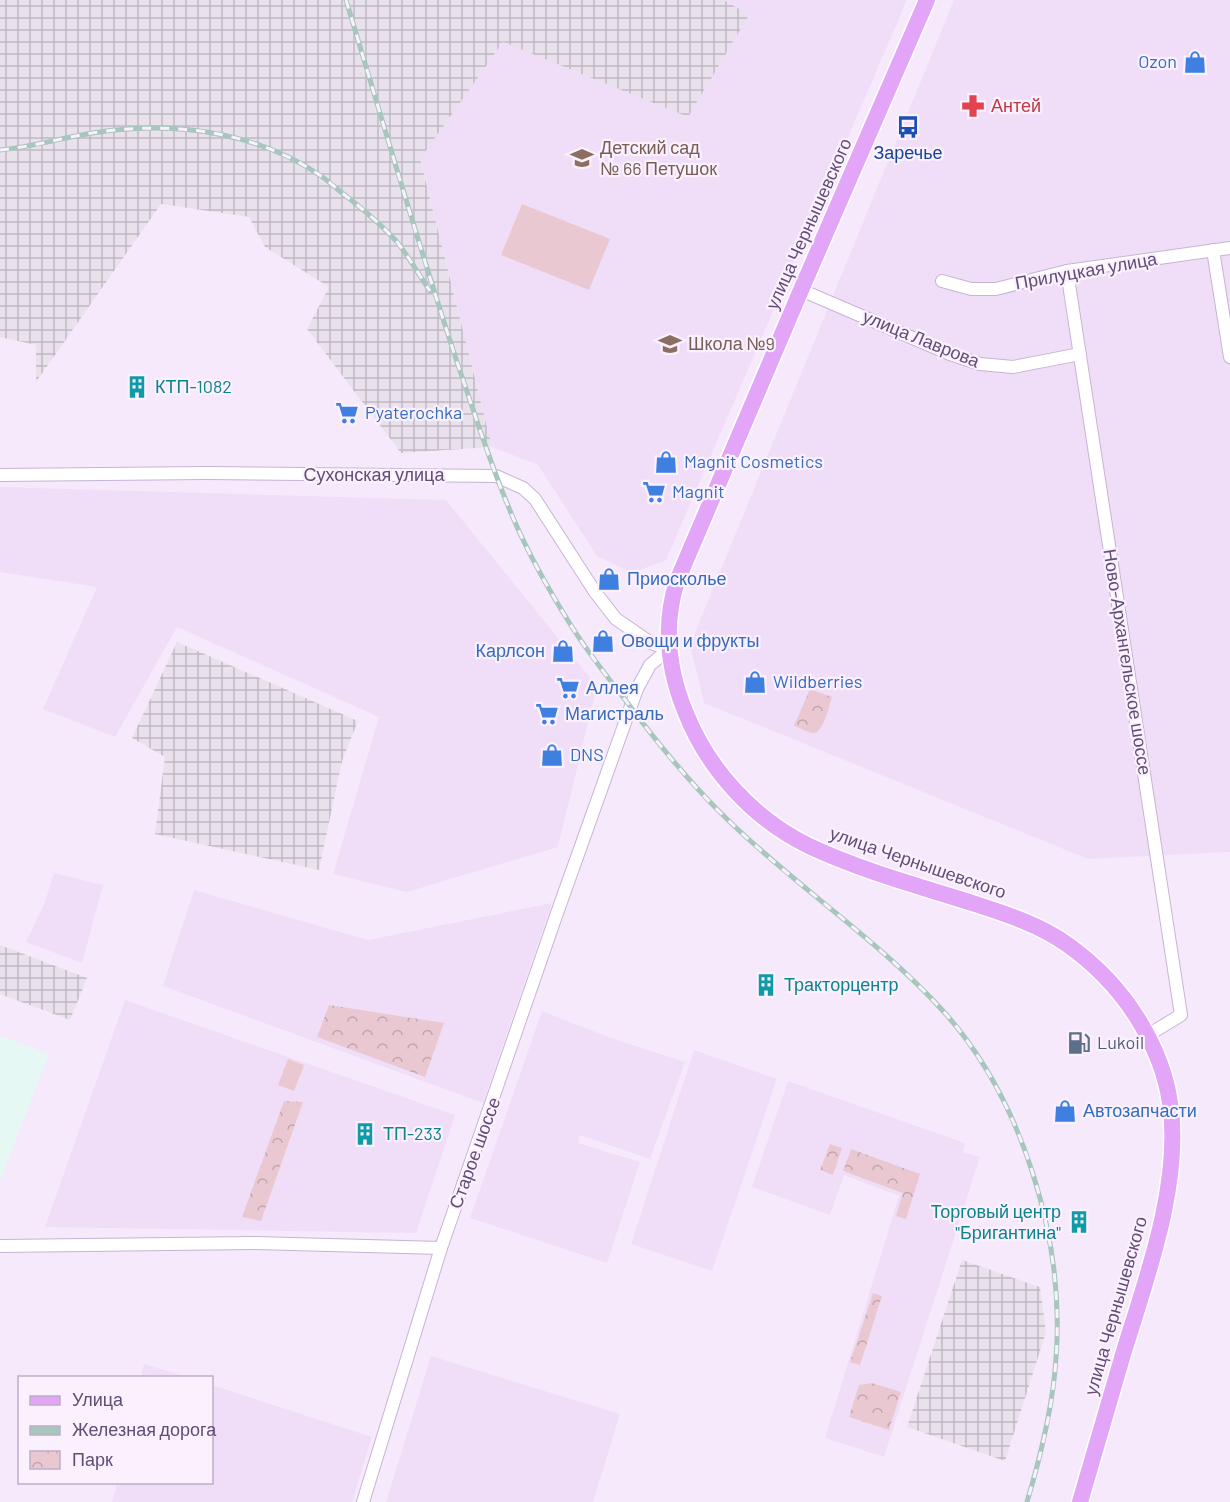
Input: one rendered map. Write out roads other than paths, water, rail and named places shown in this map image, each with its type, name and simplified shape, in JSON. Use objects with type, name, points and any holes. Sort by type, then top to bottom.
[{"type":"main road","name":"улица Чернышевского","points":[[927,0],[677,581],[668,622],[669,649],[677,690],[689,723],[704,750],[720,773],[750,805],[772,823],[815,849],[1004,914],[1066,943],[1094,965],[1126,1000],[1148,1035],[1164,1074],[1170,1102],[1173,1154],[1168,1191],[1150,1264],[1080,1502]]},
{"type":"street","name":"Прилуцкая улица","points":[[942,281],[971,289],[996,289],[1067,271],[1230,248]]},
{"type":"street","points":[[1213,250],[1230,357]]},
{"type":"street","name":"Ново-Архангельское шоссе","points":[[1067,271],[1181,1015],[1148,1035]]},
{"type":"street","name":"улица Лаврова","points":[[801,290],[950,354],[980,364],[1013,367],[1080,354]]},
{"type":"street","name":"Сухонская улица","points":[[0,475],[206,473],[496,476],[510,480],[535,499],[595,592],[616,620],[651,643],[669,649]]},
{"type":"street","name":"Старое шоссе","points":[[363,1502],[441,1248],[637,689],[650,665],[669,649]]},
{"type":"street","points":[[0,1246],[255,1243],[441,1248]]},
{"type":"railway","points":[[346,0],[429,274],[484,443],[520,534],[556,601],[603,671],[660,745],[701,792],[756,846],[866,938],[944,1012],[972,1047],[1017,1129],[1033,1174],[1045,1220],[1053,1267],[1057,1313],[1052,1395],[1042,1449],[1027,1502]]},
{"type":"railway","points":[[0,150],[101,132],[143,128],[197,131],[249,142],[298,162],[321,176],[356,204],[397,242],[430,291]]},
{"type":"place","name":"Ozon","points":[[1195,62]]},
{"type":"place","name":"Антей","points":[[973,106]]},
{"type":"place","name":"Заречье","points":[[908,127]]},
{"type":"place","name":"Детский сад № 66 Петушок","points":[[582,158]]},
{"type":"place","name":"Школа №9","points":[[670,344]]},
{"type":"place","name":"КТП-1082","points":[[137,387]]},
{"type":"place","name":"Pyaterochka","points":[[347,413]]},
{"type":"place","name":"Magnit Cosmetics","points":[[666,462]]},
{"type":"place","name":"Magnit","points":[[654,492]]},
{"type":"place","name":"Приосколье","points":[[609,579]]},
{"type":"place","name":"Овощи и фрукты","points":[[603,641]]},
{"type":"place","name":"Карлсон","points":[[563,651]]},
{"type":"place","name":"Wildberries","points":[[755,682]]},
{"type":"place","name":"Аллея","points":[[568,688]]},
{"type":"place","name":"Магистраль","points":[[547,714]]},
{"type":"place","name":"DNS","points":[[552,755]]},
{"type":"place","name":"Тракторцентр","points":[[766,985]]},
{"type":"place","name":"Lukoil","points":[[1079,1043]]},
{"type":"place","name":"Автозапчасти","points":[[1065,1111]]},
{"type":"place","name":"ТП-233","points":[[365,1134]]},
{"type":"place","name":"Торговый центр \"Бригантина\"","points":[[1079,1222]]}]
